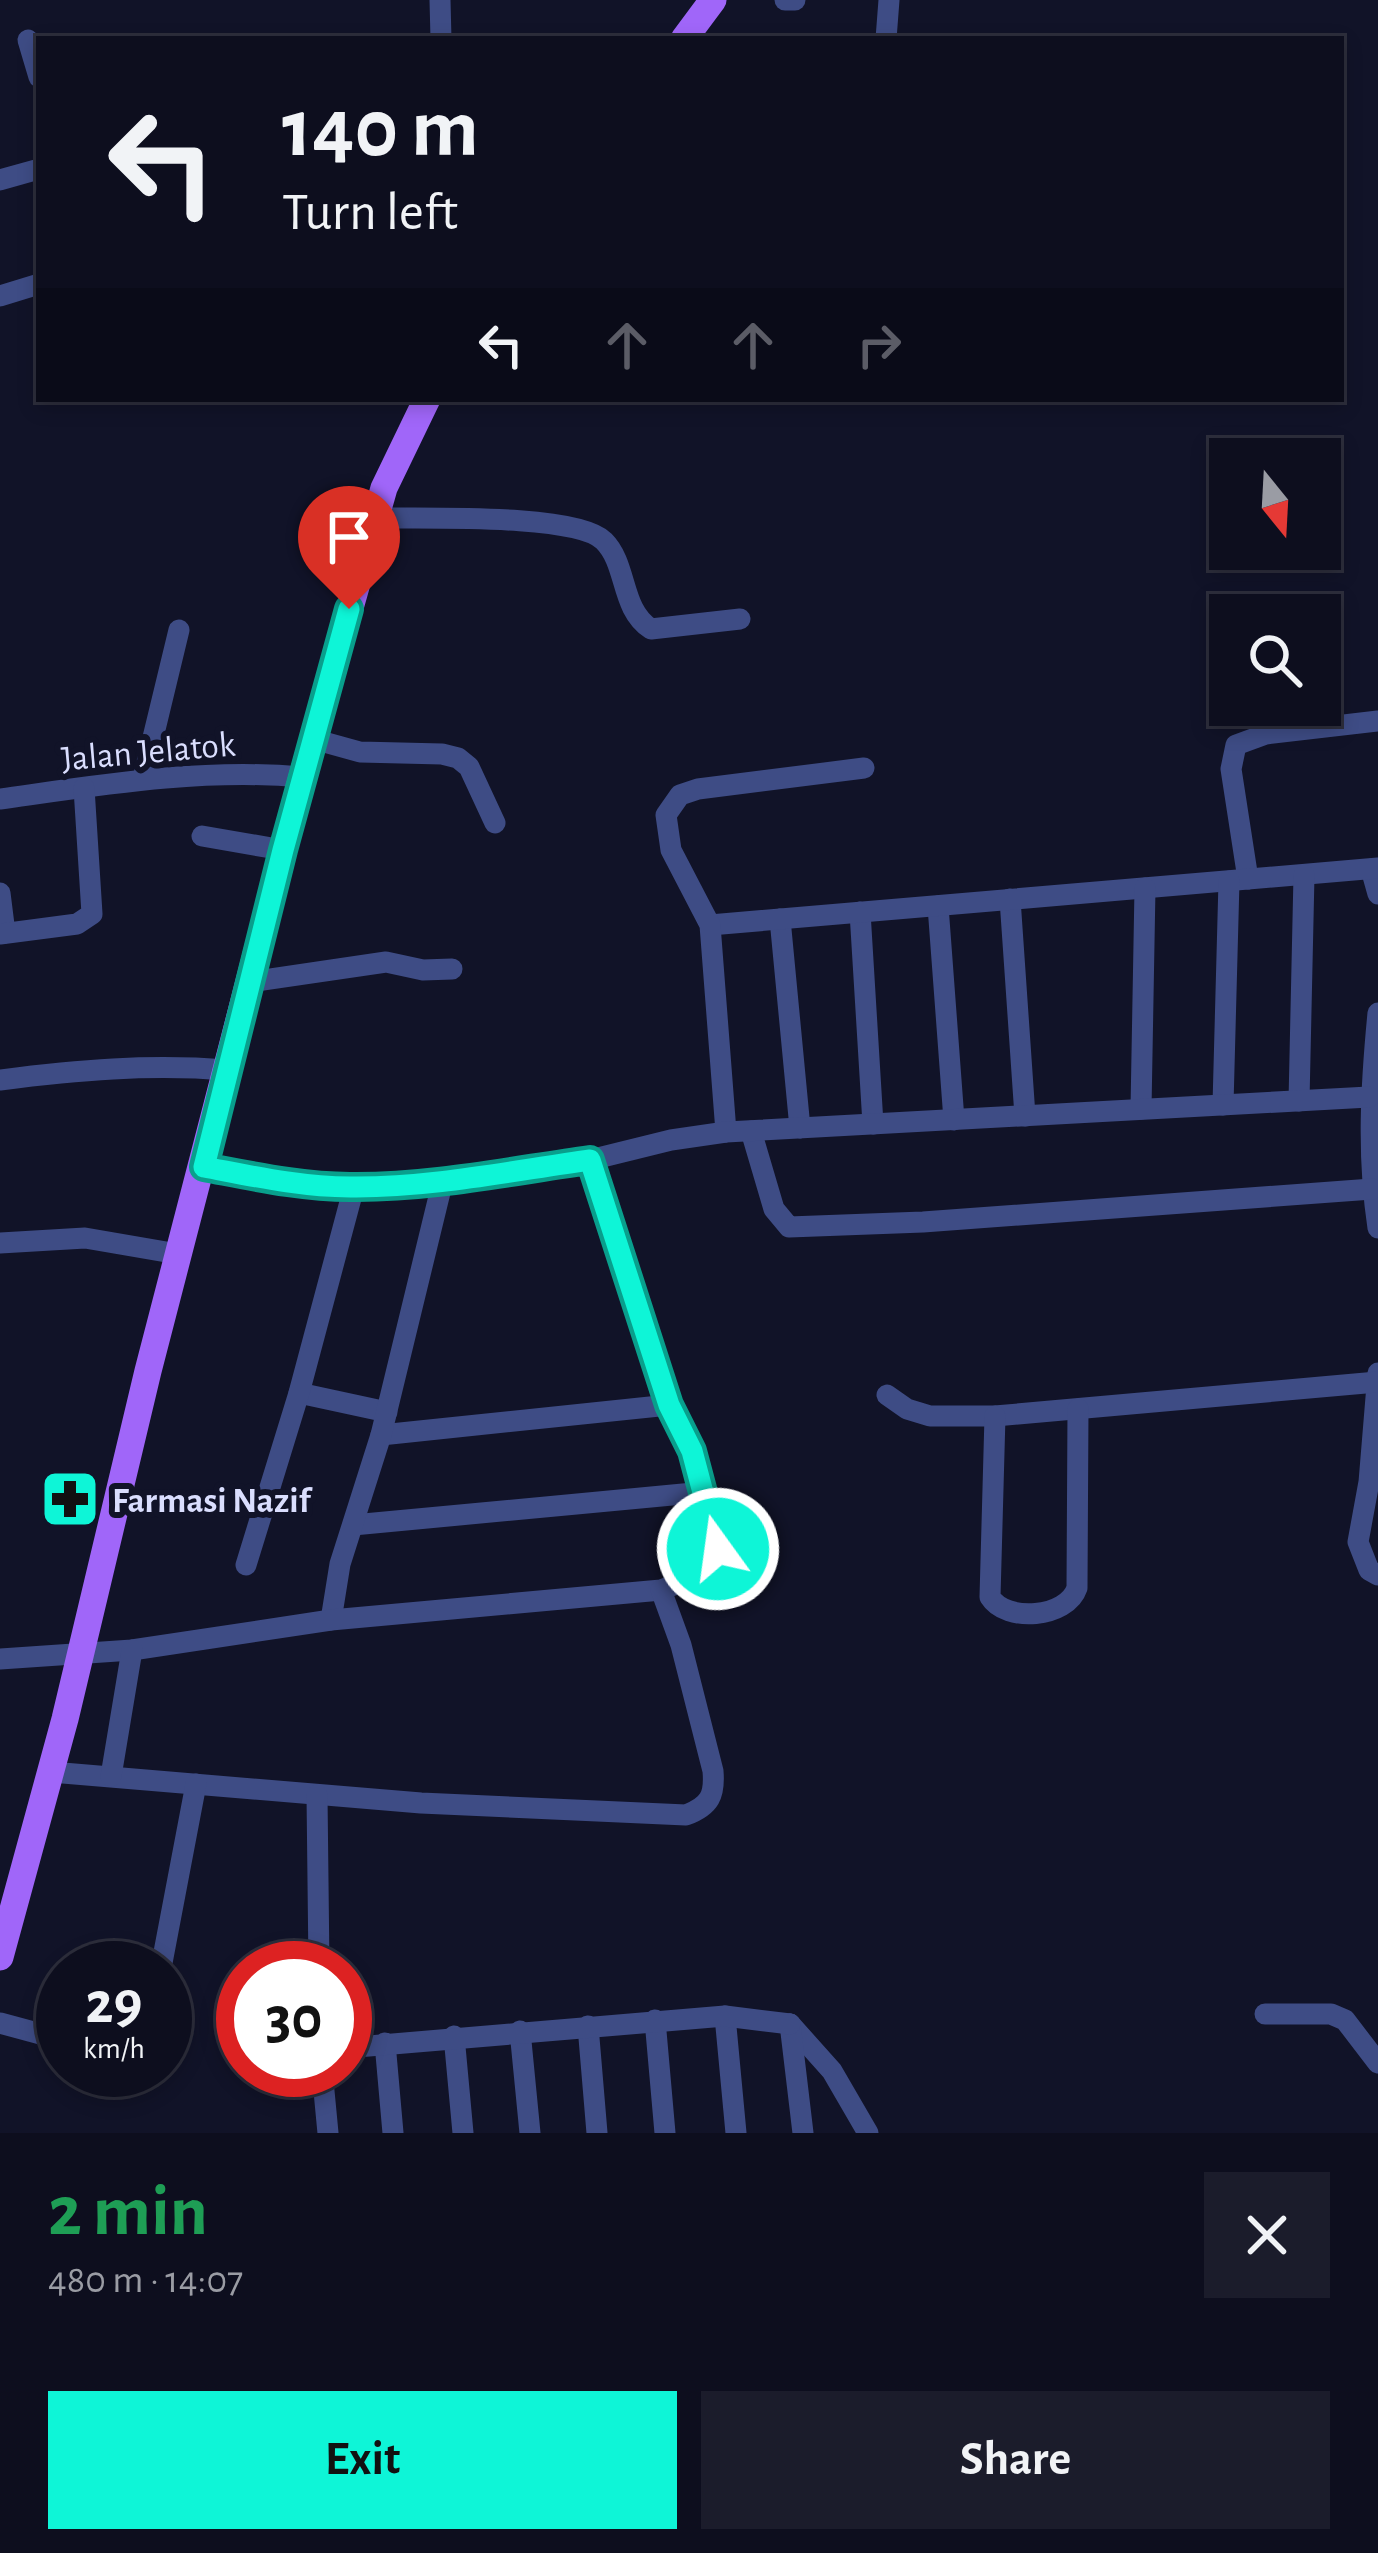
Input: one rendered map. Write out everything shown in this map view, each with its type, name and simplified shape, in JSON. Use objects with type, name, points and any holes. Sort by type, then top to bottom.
[{"type":"main road","points":[[686,36],[713,0]]},
{"type":"main road","points":[[0,1958],[82,1652],[178,1254],[302,777],[384,488],[426,402]]},
{"type":"street","points":[[440,0],[441,36]]},
{"type":"street","points":[[785,0],[795,0]]},
{"type":"street","points":[[886,36],[890,0]]},
{"type":"street","points":[[28,40],[36,67]]},
{"type":"street","points":[[0,180],[36,170]]},
{"type":"street","points":[[0,296],[36,285]]},
{"type":"street","points":[[375,518],[576,527],[608,545],[631,605],[651,629],[740,619]]},
{"type":"street","points":[[143,779],[179,630]]},
{"type":"street","points":[[1223,1105],[1239,880],[1231,769],[1236,745],[1266,734],[1378,722]]},
{"type":"street","points":[[313,740],[360,752],[458,758],[469,767],[495,823]]},
{"type":"street","points":[[726,1132],[710,925],[671,850],[666,815],[680,795],[698,789],[864,768]]},
{"type":"street","name":"Jalan Jelatok","points":[[0,799],[143,779],[253,773],[302,777]]},
{"type":"street","points":[[0,893],[3,933],[77,924],[92,914],[84,788]]},
{"type":"street","points":[[202,836],[283,850]]},
{"type":"street","points":[[710,925],[1374,868],[1378,893]]},
{"type":"street","points":[[1299,1101],[1304,875]]},
{"type":"street","points":[[1141,1109],[1145,888]]},
{"type":"street","points":[[1010,899],[1025,1116]]},
{"type":"street","points":[[938,906],[954,1120]]},
{"type":"street","points":[[860,912],[873,1124]]},
{"type":"street","points":[[780,919],[800,1128]]},
{"type":"street","points":[[249,982],[386,962],[424,970],[452,969]]},
{"type":"street","points":[[1378,1012],[1369,1097],[1378,1228]]},
{"type":"street","points":[[2,1074],[140,1066],[226,1070]]},
{"type":"street","points":[[204,1167],[353,1187],[590,1160],[726,1132],[1369,1097]]},
{"type":"street","points":[[751,1131],[774,1209],[789,1227],[923,1222],[1372,1189]]},
{"type":"street","points":[[0,1659],[132,1650],[331,1620],[661,1590],[707,1572],[716,1559],[718,1535],[692,1451],[669,1405],[590,1160]]},
{"type":"street","points":[[331,1620],[340,1564],[382,1435],[443,1180]]},
{"type":"street","points":[[246,1564],[299,1393],[353,1187]]},
{"type":"street","points":[[0,1243],[85,1238],[178,1254]]},
{"type":"street","points":[[1378,1372],[1369,1482],[1358,1542],[1369,1570],[1378,1575]]},
{"type":"street","points":[[887,1395],[907,1409],[930,1416],[994,1416],[1377,1382]]},
{"type":"street","points":[[299,1393],[387,1412]]},
{"type":"street","points":[[382,1435],[669,1405]]},
{"type":"street","points":[[994,1416],[990,1597],[1007,1612],[1054,1610],[1075,1596],[1078,1408]]},
{"type":"street","points":[[353,1525],[704,1492]]},
{"type":"street","points":[[51,1772],[317,1795],[673,1816],[698,1810],[715,1790],[713,1771],[681,1645],[661,1590]]},
{"type":"street","points":[[111,1776],[132,1650]]},
{"type":"street","points":[[166,1941],[196,1784]]},
{"type":"street","points":[[317,1795],[319,1941]]},
{"type":"street","points":[[1265,2014],[1331,2014],[1345,2020],[1378,2063]]},
{"type":"street","points":[[724,2016],[736,2133]]},
{"type":"street","points":[[372,2045],[724,2016],[790,2024],[832,2071],[868,2133]]},
{"type":"street","points":[[655,2020],[665,2133]]},
{"type":"street","points":[[0,2023],[36,2033]]},
{"type":"street","points":[[790,2024],[803,2133]]},
{"type":"street","points":[[588,2026],[598,2133]]},
{"type":"street","points":[[520,2031],[530,2133]]},
{"type":"street","points":[[454,2036],[464,2133]]},
{"type":"street","points":[[385,2043],[393,2133]]},
{"type":"street","points":[[325,2097],[328,2133]]},
{"type":"place","name":"Farmasi Nazif","points":[[70,1499]]},
{"type":"route","points":[[349,609],[204,1167],[353,1187],[590,1160],[669,1405],[692,1451],[718,1549]]}]
